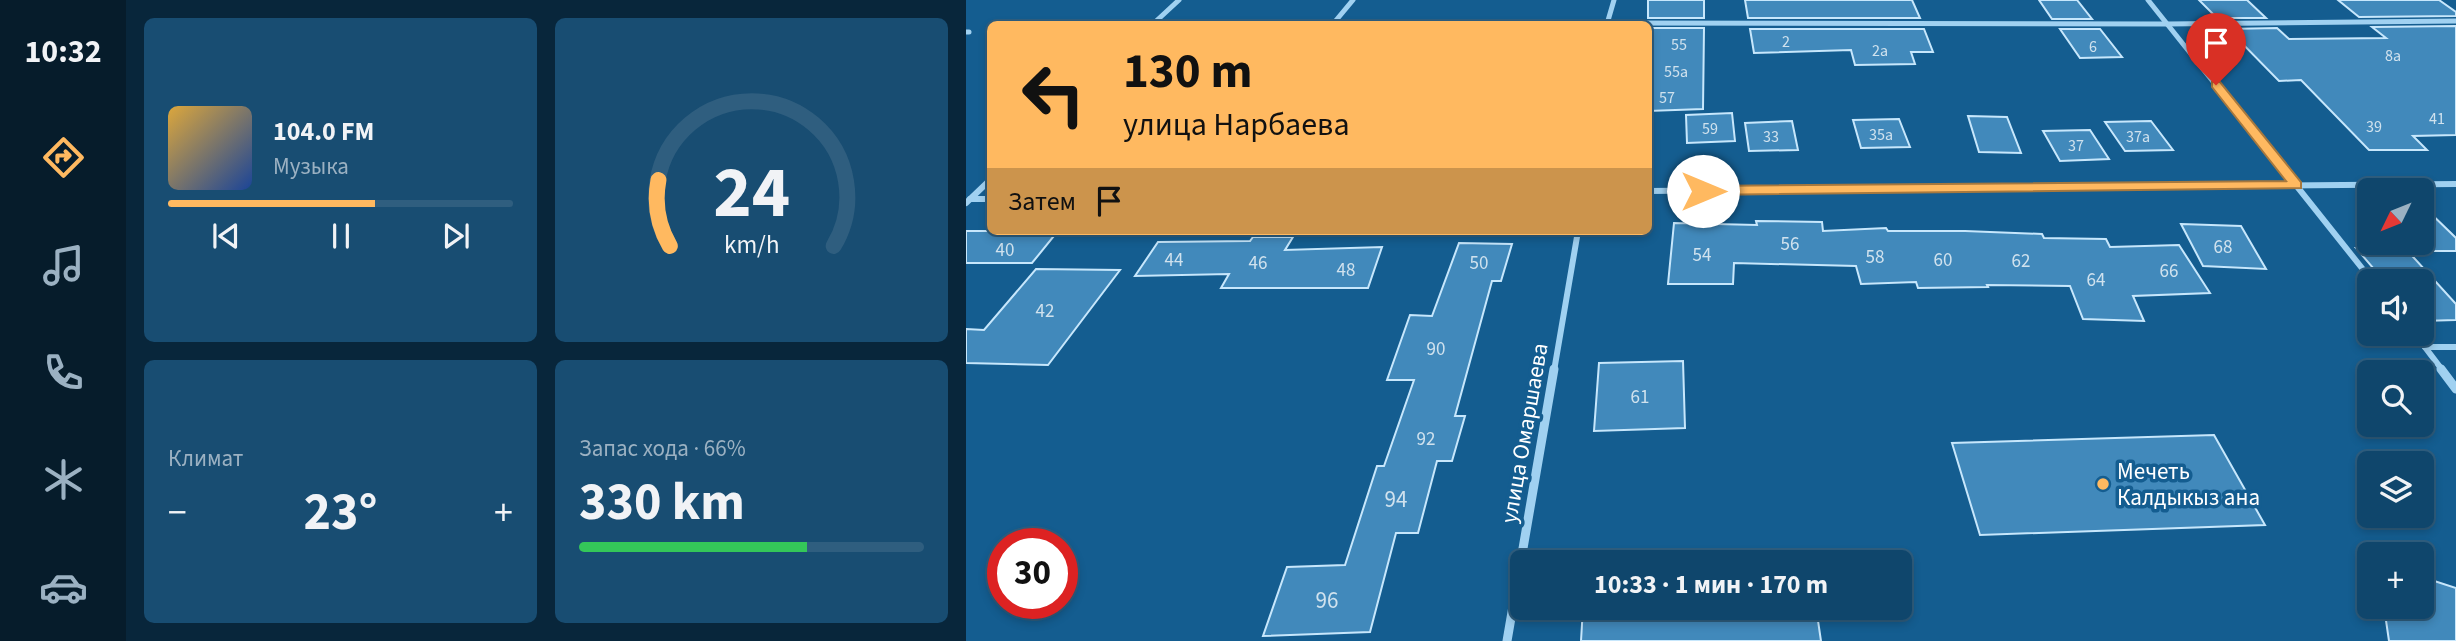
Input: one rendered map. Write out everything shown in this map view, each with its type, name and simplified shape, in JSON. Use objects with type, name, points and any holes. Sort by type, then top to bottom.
[{"type":"street","points":[[1156,21],[1179,0]]},
{"type":"street","points":[[1336,21],[1353,0]]},
{"type":"street","points":[[1608,21],[1614,0]]},
{"type":"street","points":[[2148,0],[2363,269]]},
{"type":"street","points":[[1652,24],[2456,21]]},
{"type":"street","points":[[967,200],[987,183]]},
{"type":"street","points":[[1652,191],[2456,184]]},
{"type":"street","points":[[967,200],[987,199]]},
{"type":"street","name":"улица Омаршаева","points":[[1507,641],[1577,235]]},
{"type":"street","points":[[2425,347],[2456,347]]},
{"type":"street","points":[[2425,347],[2456,389]]},
{"type":"building","points":[[1648,0],[1704,0],[1704,18],[1648,18]]},
{"type":"building","points":[[1745,0],[1912,0],[1920,18],[1748,18]]},
{"type":"building","points":[[2039,0],[2077,0],[2092,19],[2052,19]]},
{"type":"building","points":[[2199,0],[2247,0],[2266,18],[2217,18]]},
{"type":"building","points":[[2338,0],[2439,0],[2456,12],[2456,16],[2359,17]]},
{"type":"building","points":[[2456,26],[2456,135],[2413,136],[2427,150],[2369,150],[2301,80],[2279,81],[2228,29],[2277,28],[2289,39],[2386,38],[2372,27]]},
{"type":"building","points":[[1652,28],[1704,28],[1703,109],[1652,111]]},
{"type":"building","points":[[1750,29],[1924,29],[1933,52],[1911,52],[1915,64],[1855,65],[1851,50],[1754,53]]},
{"type":"building","points":[[2060,29],[2100,29],[2122,57],[2080,58]]},
{"type":"building","points":[[1732,113],[1735,141],[1687,143],[1686,115]]},
{"type":"building","points":[[1968,116],[2007,117],[2021,153],[1979,152]]},
{"type":"building","points":[[1899,119],[1910,147],[1861,148],[1853,120]]},
{"type":"building","points":[[1792,121],[1798,150],[1749,151],[1745,123]]},
{"type":"building","points":[[2151,121],[2173,150],[2125,151],[2105,122]]},
{"type":"building","points":[[2090,130],[2109,159],[2060,161],[2043,131]]},
{"type":"building","points":[[2434,217],[2456,238],[2456,251],[2434,251]]},
{"type":"building","points":[[1756,221],[1822,222],[1823,231],[1886,228],[1888,231],[2042,234],[2044,238],[2106,239],[2110,247],[2179,245],[2210,293],[2133,296],[2144,321],[2083,319],[2070,286],[1918,288],[1916,282],[1861,284],[1856,266],[1734,263],[1733,284],[1668,284],[1674,223],[1757,225]]},
{"type":"building","points":[[2181,224],[2241,226],[2266,269],[2203,266]]},
{"type":"building","points":[[966,231],[987,231],[987,235],[1055,235],[1032,263],[966,263]]},
{"type":"building","points":[[1253,237],[1293,237],[1285,250],[1382,247],[1368,288],[1221,288],[1229,274],[1135,276],[1158,242],[1250,241]]},
{"type":"building","points":[[1459,243],[1512,244],[1501,281],[1492,281],[1455,416],[1465,416],[1452,461],[1437,461],[1418,533],[1396,533],[1370,632],[1263,636],[1287,567],[1345,565],[1377,466],[1384,466],[1414,380],[1387,380],[1410,315],[1432,316]]},
{"type":"building","points":[[2363,256],[2412,256],[2424,269],[2374,269]]},
{"type":"building","points":[[1036,269],[1120,270],[1048,365],[966,363],[966,329],[984,330]]},
{"type":"building","points":[[2434,280],[2456,304],[2456,320],[2434,321]]},
{"type":"building","points":[[1683,361],[1685,428],[1594,431],[1599,363]]},
{"type":"building","name":"Мечеть Калдыкыз ана","points":[[2214,435],[2265,525],[1980,535],[1952,443]]},
{"type":"building","points":[[2434,581],[2456,588],[2456,641],[2389,641],[2386,619],[2434,619]]},
{"type":"building","points":[[1582,620],[1818,620],[1821,641],[1581,641]]},
{"type":"place","name":"Мечеть Калдыкыз ана","points":[[2103,484]]},
{"type":"route","points":[[1703,191],[2296,185],[2216,85]]}]
